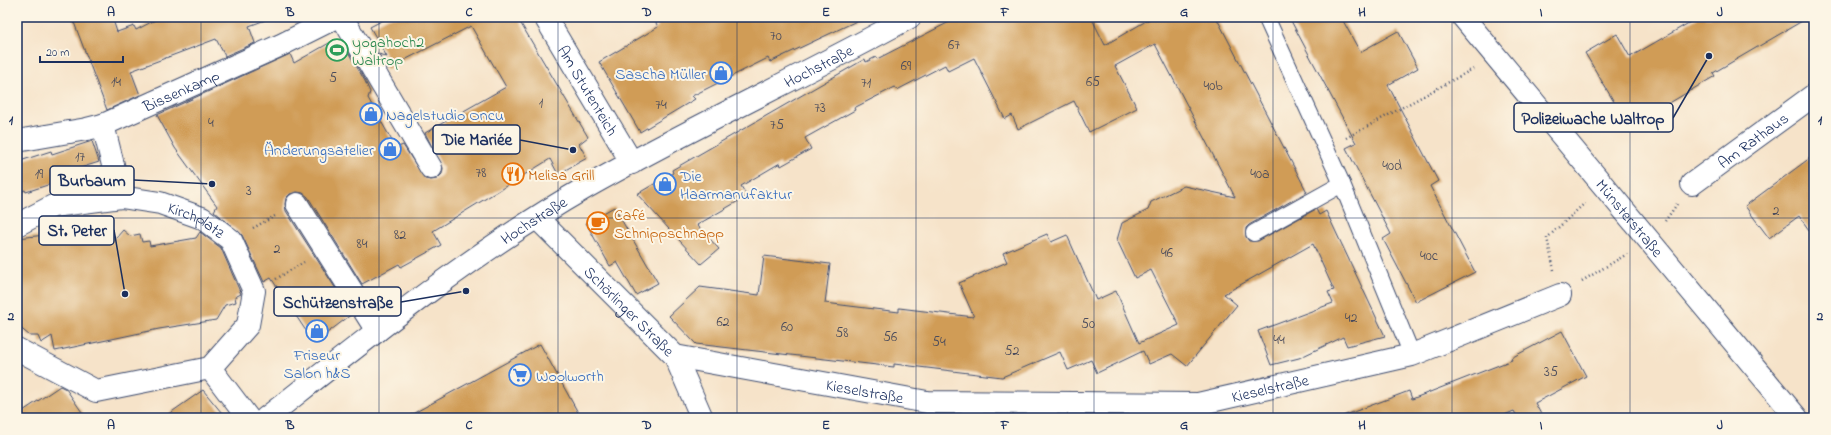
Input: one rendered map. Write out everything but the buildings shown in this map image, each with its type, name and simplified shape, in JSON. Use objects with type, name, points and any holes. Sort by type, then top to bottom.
[{"type":"street","name":"Bissenkamp","points":[[17,141],[103,125],[281,45],[337,17]]},
{"type":"street","points":[[342,17],[431,168]]},
{"type":"street","name":"Am Stutenteich","points":[[545,17],[632,163]]},
{"type":"street","name":"Hochstraße","points":[[266,418],[377,331],[454,274],[584,188],[910,17]]},
{"type":"street","name":"Münsterstraße","points":[[1463,17],[1797,418]]},
{"type":"street","name":"Am Rathaus","points":[[1692,184],[1814,95]]},
{"type":"street","points":[[103,125],[121,197]]},
{"type":"street","name":"Kirchplatz","points":[[17,225],[54,206],[121,197],[160,203],[202,218],[232,240],[254,291]]},
{"type":"street","points":[[297,204],[377,331]]},
{"type":"street","name":"Schörlinger Straße","points":[[537,218],[675,356],[702,418]]},
{"type":"street","points":[[17,349],[96,391],[210,368],[248,325],[254,291]]},
{"type":"street","name":"Kieselstraße","points":[[675,356],[927,402],[1201,411],[1412,355],[1560,295]]},
{"type":"street","points":[[210,368],[248,418]]},
{"type":"lane","points":[[1266,17],[1342,184],[1412,355]]},
{"type":"lane","points":[[1254,233],[1342,184]]},
{"type":"path","points":[[1326,149],[1496,57]]},
{"type":"path","points":[[1604,186],[1547,238],[1560,295],[1650,241],[1692,184]]},
{"type":"path","points":[[232,240],[297,204]]},
{"type":"path","points":[[254,291],[326,250]]},
{"type":"place","name":"yogahoch2 Waltrop","points":[[337,50]]},
{"type":"place","name":"Polizeiwache Waltrop","points":[[1709,56]]},
{"type":"place","name":"Sascha Müller","points":[[721,73]]},
{"type":"place","name":"Nagelstudio Oncu","points":[[371,114]]},
{"type":"place","name":"Änderungsatelier","points":[[390,149]]},
{"type":"place","name":"Die Mariée","points":[[573,150]]},
{"type":"place","name":"Melisa Grill","points":[[513,174]]},
{"type":"place","name":"Burbaum","points":[[212,184]]},
{"type":"place","name":"Die Haarmanufaktur","points":[[665,184]]},
{"type":"place","name":"Café Schnippschnapp","points":[[598,223]]},
{"type":"place","name":"Schützenstraße","points":[[466,291]]},
{"type":"place","name":"St. Peter","points":[[125,294]]},
{"type":"place","name":"Friseur Salon h&S","points":[[317,331]]},
{"type":"place","name":"Woolworth","points":[[520,375]]}]
